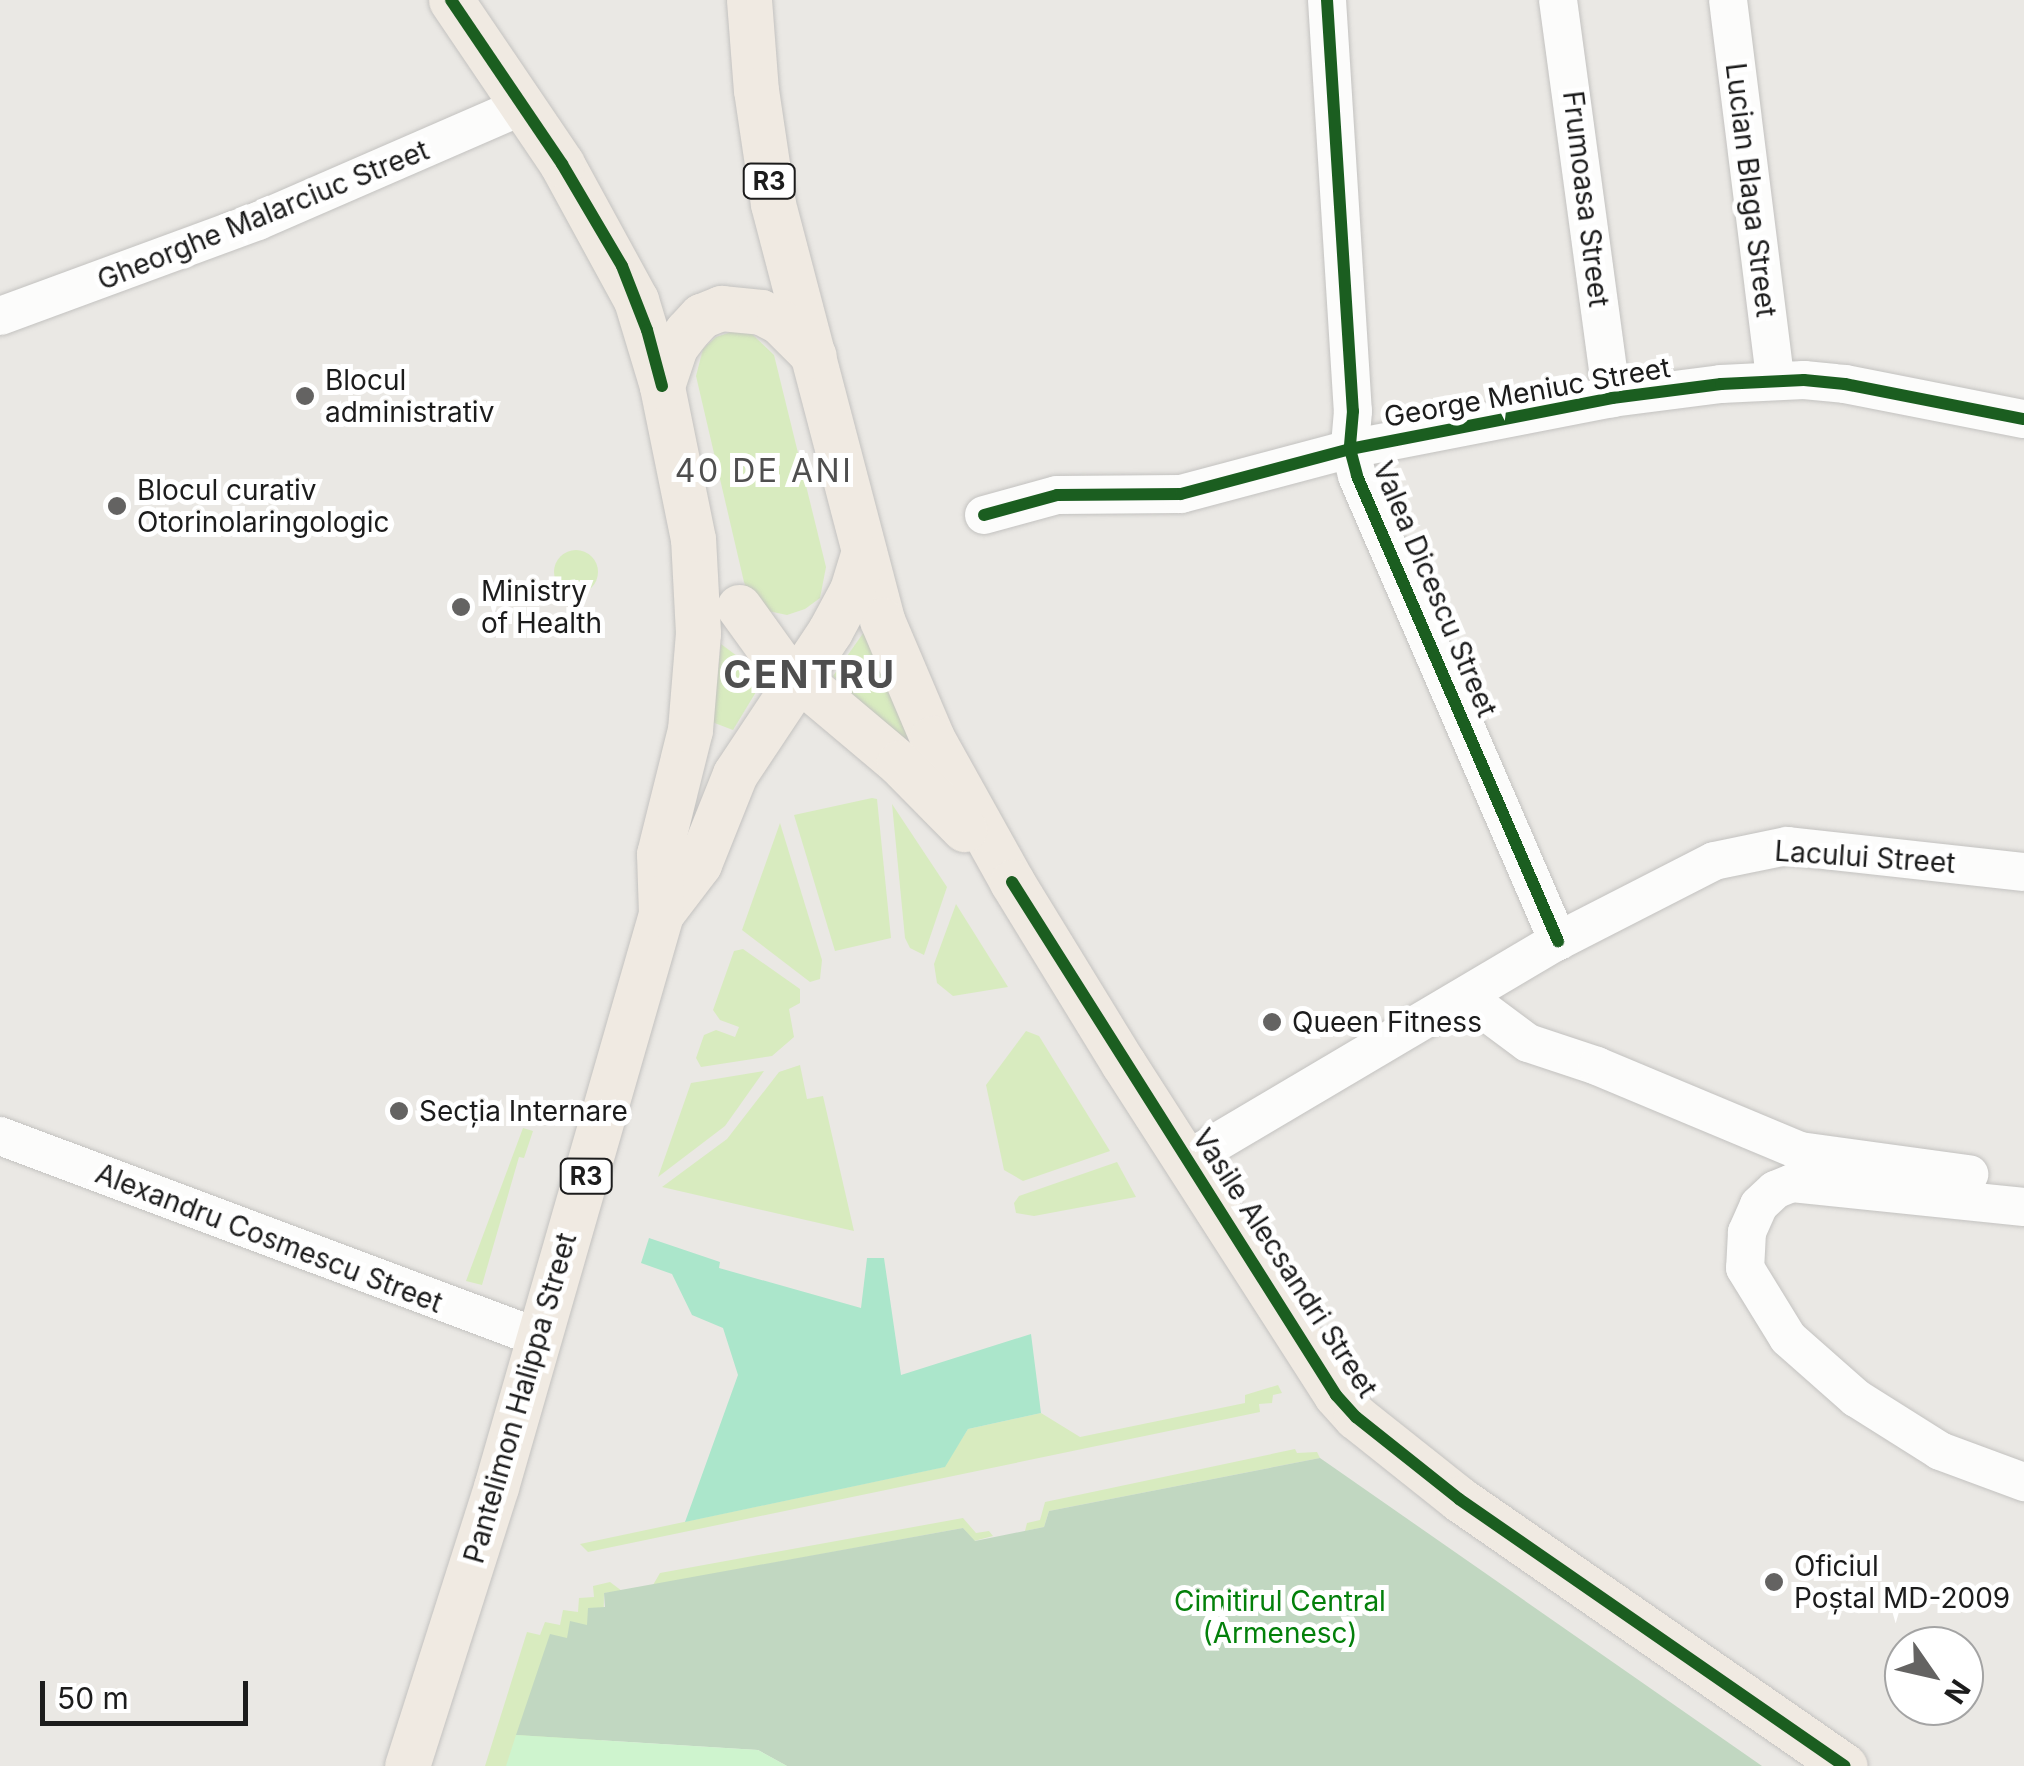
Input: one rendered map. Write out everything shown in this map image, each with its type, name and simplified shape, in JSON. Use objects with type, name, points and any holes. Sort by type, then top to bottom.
[{"type":"main road","name":"R3","points":[[451,0],[523,106],[622,266],[647,330],[662,386],[693,539],[739,607],[767,628],[795,634],[822,623],[846,603],[862,557],[816,358],[773,204],[756,90],[749,0]]},
{"type":"main road","points":[[662,386],[676,347],[687,331],[701,316],[720,308],[761,312],[779,321],[816,358]]},
{"type":"main road","name":"Pantelimon Halippa Street","points":[[408,1766],[539,1338],[661,914],[660,854],[694,702],[698,633],[693,539]]},
{"type":"main road","name":"Vasile Alecsandri Street","points":[[862,557],[906,681],[1012,882],[1336,1395],[1356,1417],[1458,1499],[1844,1766]]},
{"type":"main road","name":"Pantelimon Halippa Street","points":[[661,914],[699,864],[735,774],[846,603]]},
{"type":"main road","points":[[739,607],[761,643],[924,785],[1012,882]]},
{"type":"street","name":"Valea Dicescu Street","points":[[1327,0],[1353,412],[1350,449],[1357,476],[1558,942]]},
{"type":"street","name":"Frumoasa Street","points":[[1558,0],[1612,398]]},
{"type":"street","name":"Lucian Blaga Street","points":[[1728,0],[1775,380]]},
{"type":"street","name":"Gheorghe Malarciuc Street","points":[[0,316],[258,221],[523,106]]},
{"type":"street","name":"George Meniuc Street","points":[[984,516],[1057,494],[1180,494],[1350,449],[1612,398],[1775,380],[1861,386],[2024,419]]},
{"type":"street","name":"Lacului Street","points":[[1187,1160],[1558,942],[1714,861],[1787,846],[2024,872]]},
{"type":"street","points":[[1466,997],[1528,1043],[1597,1066],[1800,1151],[1969,1174]]},
{"type":"street","name":"Alexandru Cosmescu Street","points":[[0,1136],[539,1338]]},
{"type":"street","points":[[2024,1207],[1792,1183],[1759,1205],[1747,1232],[1744,1268],[1788,1338],[1856,1398],[1940,1452],[2024,1482]]},
{"type":"green space","points":[[734,331],[752,334],[774,355],[826,567],[820,598],[787,615],[768,611],[748,593],[696,376],[703,349],[716,337]]},
{"type":"green space","points":[[576,550],[591,557],[598,572],[591,587],[576,594],[561,587],[554,572],[561,557]]},
{"type":"green space","points":[[864,632],[908,737],[900,743],[833,676]]},
{"type":"green space","points":[[721,644],[765,677],[733,730],[712,722]]},
{"type":"green space","points":[[877,799],[891,938],[835,951],[794,815]]},
{"type":"green space","points":[[892,804],[947,887],[924,955],[910,948],[905,938]]},
{"type":"green space","points":[[780,823],[822,960],[820,979],[810,982],[742,930]]},
{"type":"green space","points":[[956,904],[1008,987],[953,996],[937,983],[934,964]]},
{"type":"green space","points":[[743,949],[800,989],[800,1003],[789,1009],[794,1037],[772,1056],[701,1067],[696,1058],[704,1035],[716,1030],[735,1037],[739,1027],[720,1020],[713,1010],[734,951]]},
{"type":"green space","points":[[1026,1031],[1039,1036],[1110,1151],[1023,1181],[1004,1170],[986,1085]]},
{"type":"green space","points":[[800,1065],[807,1099],[823,1096],[854,1231],[662,1187],[727,1139],[779,1072]]},
{"type":"green space","points":[[764,1071],[725,1126],[658,1177],[691,1083]]},
{"type":"green space","points":[[523,1128],[533,1131],[524,1158],[519,1157],[482,1285],[466,1281]]},
{"type":"green space","points":[[1117,1162],[1136,1197],[1034,1216],[1016,1213],[1014,1203],[1019,1196]]},
{"type":"green space","points":[[649,1238],[720,1262],[719,1268],[861,1308],[867,1258],[884,1258],[901,1375],[1031,1334],[1041,1413],[968,1429],[945,1467],[685,1522],[738,1375],[723,1328],[692,1315],[672,1274],[641,1263]]},
{"type":"green space","points":[[1278,1385],[1282,1393],[1273,1395],[1272,1403],[1259,1404],[1260,1412],[588,1552],[580,1544],[944,1467],[968,1429],[1041,1413],[1080,1437],[1245,1403],[1245,1395]]},
{"type":"green space","points":[[1295,1449],[1297,1453],[1317,1452],[1320,1458],[1049,1511],[1044,1527],[1025,1531],[1027,1523],[1040,1520],[1045,1502]]},
{"type":"green space","name":"Cimitirul Central (Armenesc)","points":[[1320,1458],[1762,1766],[787,1766],[758,1750],[516,1735],[550,1634],[567,1638],[570,1621],[587,1625],[588,1608],[605,1607],[604,1593],[963,1528],[975,1541],[1044,1527],[1049,1511]]},
{"type":"green space","points":[[963,1518],[976,1533],[989,1531],[993,1536],[974,1541],[963,1528],[653,1585],[660,1573]]},
{"type":"green space","points":[[610,1582],[622,1591],[604,1593],[601,1766],[485,1766],[527,1632],[540,1635],[545,1622],[560,1625],[563,1610],[578,1612],[579,1598],[594,1597],[593,1586]]},
{"type":"green space","points":[[516,1735],[758,1750],[787,1766],[506,1766]]},
{"type":"cycle path","points":[[451,0],[562,164],[622,266],[647,330],[662,386]]},
{"type":"cycle path","points":[[1327,0],[1353,411],[1350,449],[1357,476],[1558,941]]},
{"type":"cycle path","points":[[984,515],[1057,495],[1181,494],[1350,449],[1612,398],[1721,384],[1804,380],[1845,384],[2024,419]]},
{"type":"cycle path","points":[[1012,882],[1336,1395],[1356,1417],[1459,1499],[1844,1766]]},
{"type":"place","name":"Blocul administrativ","points":[[305,396]]},
{"type":"place","name":"Blocul curativ Otorinolaringologic","points":[[117,506]]},
{"type":"place","name":"Ministry of Health","points":[[461,607]]},
{"type":"place","name":"Queen Fitness","points":[[1272,1022]]},
{"type":"place","name":"Secția Internare","points":[[399,1111]]},
{"type":"place","name":"Oficiul Poștal MD-2009","points":[[1774,1582]]},
{"type":"district","name":"40 DE ANI","points":[[764,471]]},
{"type":"district","name":"CENTRU","points":[[810,675]]}]
